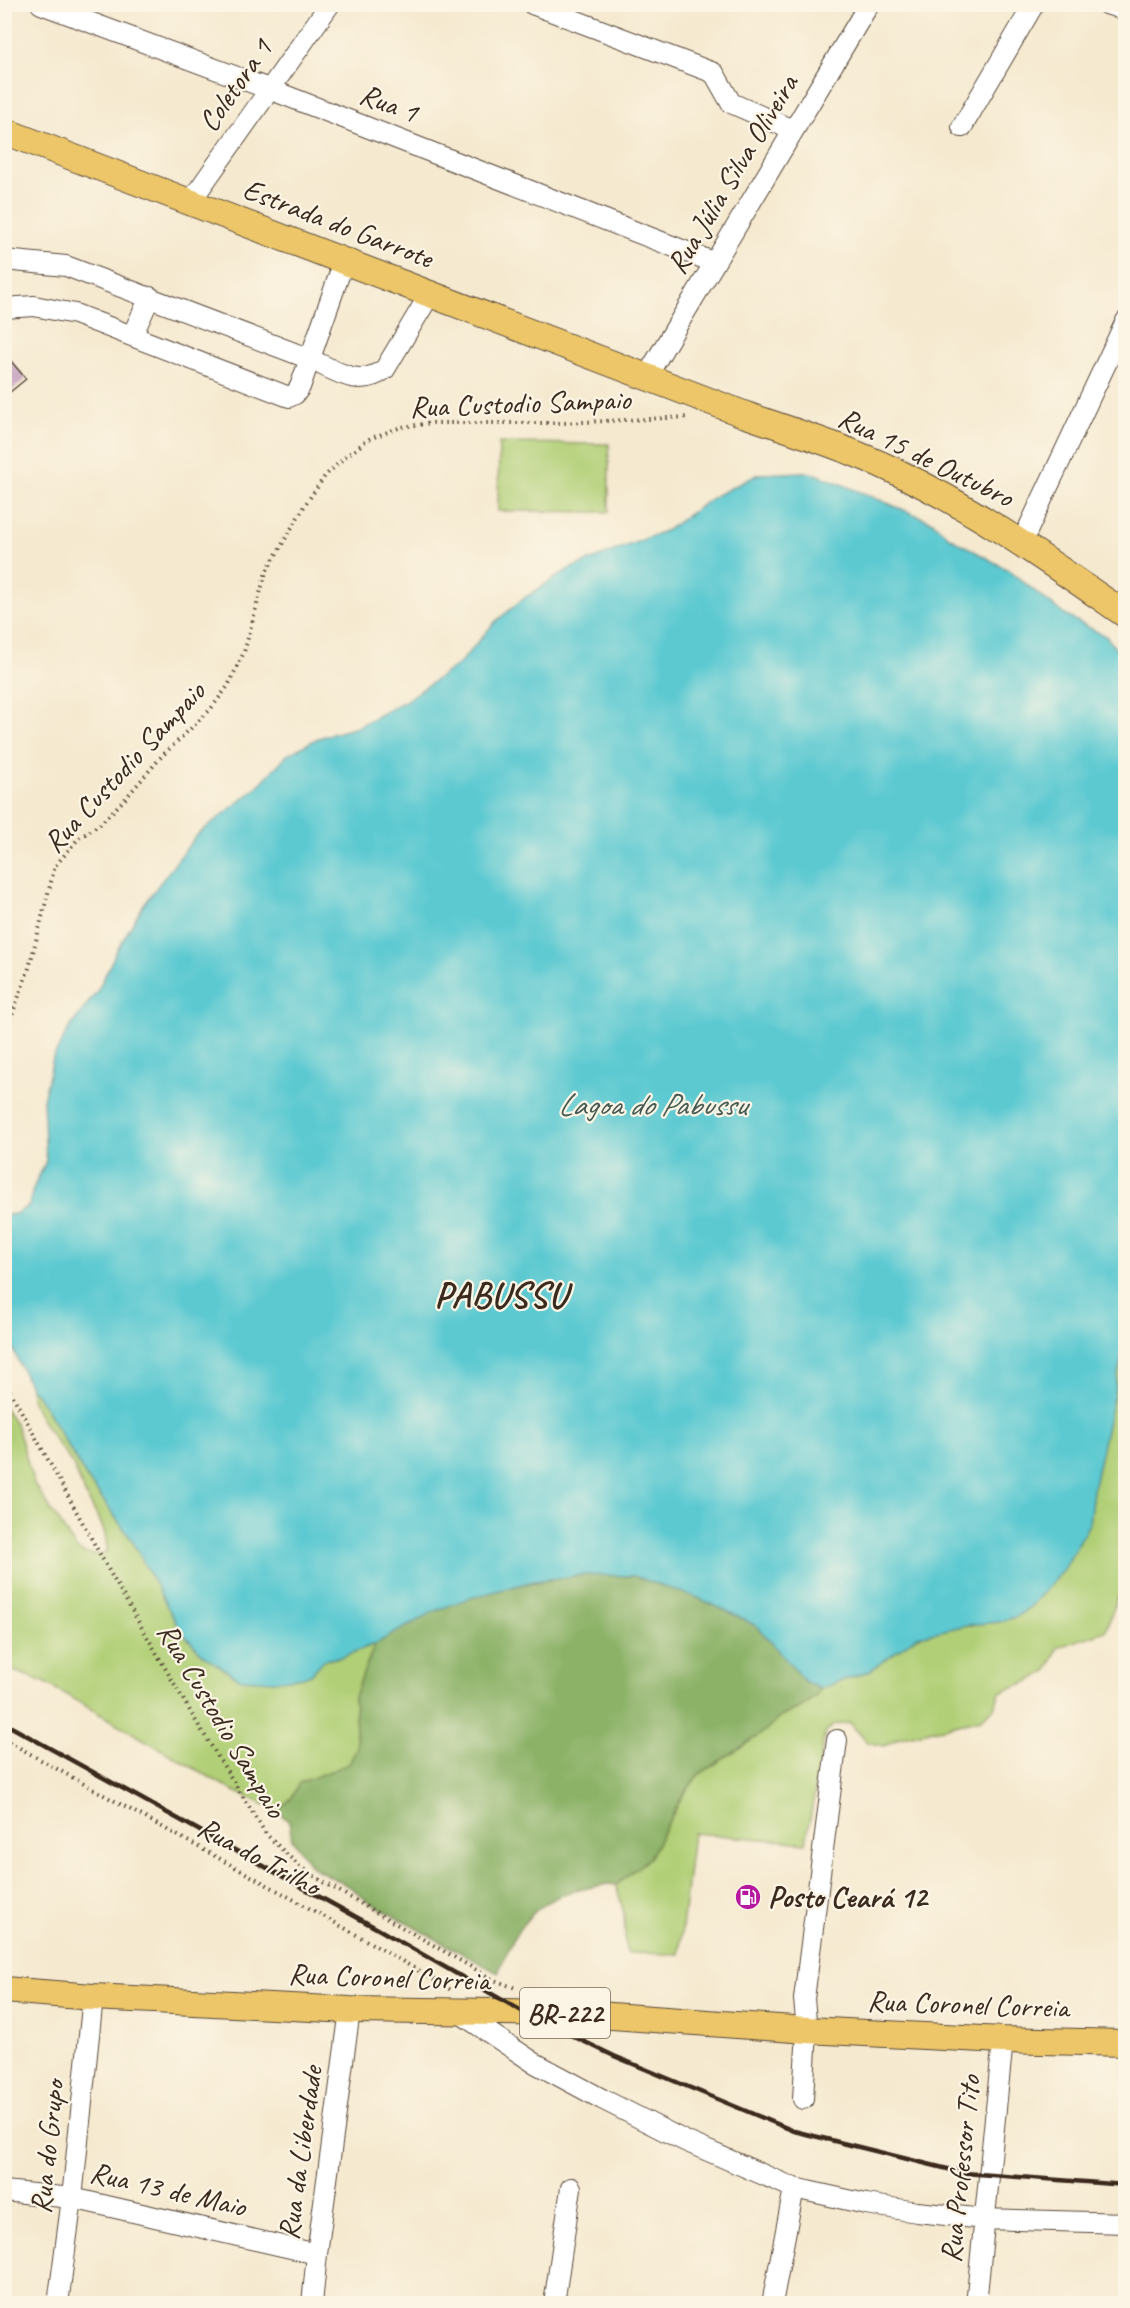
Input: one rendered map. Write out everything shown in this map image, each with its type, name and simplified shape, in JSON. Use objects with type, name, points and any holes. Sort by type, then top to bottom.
[{"type":"main road","name":"Estrada do Garrote","points":[[4,131],[647,376]]},
{"type":"main road","name":"Rua 15 de Outubro","points":[[647,376],[746,415],[824,441],[936,491],[1022,542],[1125,615]]},
{"type":"main road","name":"Rua Coronel Correia","points":[[4,1990],[93,1997],[350,2010],[456,2002],[570,2013],[807,2030],[1004,2040],[1125,2043]]},
{"type":"street","name":"Rua 1","points":[[40,4],[269,89],[713,262]]},
{"type":"street","name":"Coletora 1","points":[[191,201],[330,4]]},
{"type":"street","points":[[532,4],[714,73],[731,103],[793,130]]},
{"type":"street","name":"Rua Júlia Silva Oliveira","points":[[647,376],[869,4]]},
{"type":"street","points":[[962,127],[1034,4]]},
{"type":"street","points":[[1106,4],[1125,10]]},
{"type":"street","points":[[4,260],[66,266],[310,359],[349,377],[363,379],[375,377],[385,369],[430,294]]},
{"type":"street","points":[[4,308],[34,306],[60,310],[289,397],[295,394],[300,387],[344,261]]},
{"type":"street","points":[[132,336],[150,297]]},
{"type":"street","points":[[1022,542],[1125,321]]},
{"type":"street","points":[[803,2099],[807,2030],[804,1999],[837,1740]]},
{"type":"street","name":"Rua do Grupo","points":[[58,2304],[72,2198],[93,1997]]},
{"type":"street","points":[[456,2002],[533,2062],[685,2141],[794,2188],[866,2204],[917,2212],[985,2219],[1125,2223]]},
{"type":"street","name":"Rua da Liberdade","points":[[312,2304],[316,2254],[350,2010]]},
{"type":"street","name":"Rua Professor Tito","points":[[976,2304],[1004,2040]]},
{"type":"street","points":[[554,2304],[571,2187]]},
{"type":"street","points":[[772,2304],[794,2188]]},
{"type":"street","name":"Rua 13 de Maio","points":[[4,2191],[72,2198],[316,2254]]},
{"type":"path","name":"Rua Custodio Sampaio","points":[[4,1037],[29,968],[55,866],[78,839],[100,824],[161,757],[210,710],[228,686],[244,652],[266,572],[325,476],[345,458],[369,440],[401,427],[433,423],[562,423],[700,417]]},
{"type":"path","name":"Rua Custodio Sampaio","points":[[4,1380],[112,1576],[194,1718],[266,1834],[299,1866],[325,1883],[494,1980],[523,1991]]},
{"type":"path","name":"Rua do Trilho","points":[[4,1739],[327,1917],[456,2002]]},
{"type":"green space","points":[[499,443],[609,444],[609,512],[498,511]]},
{"type":"green space","points":[[1125,1338],[1125,1589],[1117,1598],[1106,1631],[1058,1647],[1047,1671],[1032,1680],[1000,1692],[994,1708],[981,1719],[899,1738],[884,1746],[867,1742],[850,1723],[834,1725],[825,1733],[806,1843],[693,1833],[679,1954],[626,1953],[624,1913],[616,1885],[649,1858],[682,1797],[698,1775],[761,1734],[780,1717],[803,1706],[817,1695],[819,1689],[869,1671],[917,1636],[1016,1617],[1030,1607],[1064,1569],[1089,1524],[1093,1490]]},
{"type":"green space","points":[[29,1385],[42,1402],[85,1475],[131,1539],[311,1674],[324,1660],[341,1657],[375,1644],[354,1697],[357,1748],[349,1765],[299,1783],[291,1799],[277,1810],[232,1790],[44,1682],[5,1668],[4,1407],[17,1426],[34,1484],[76,1548],[91,1554],[107,1551],[102,1525],[73,1465],[51,1435],[35,1407]]},
{"type":"green space","points":[[584,1575],[634,1576],[698,1598],[744,1619],[759,1628],[804,1681],[819,1689],[817,1695],[803,1706],[780,1717],[761,1734],[698,1775],[682,1797],[649,1858],[616,1885],[607,1884],[568,1893],[535,1911],[514,1939],[498,1973],[370,1903],[350,1887],[312,1867],[292,1839],[289,1822],[277,1810],[291,1799],[299,1783],[349,1764],[357,1748],[354,1697],[375,1644],[436,1610],[472,1597],[527,1583]]},
{"type":"water","name":"Lagoa do Pabussu","points":[[805,472],[819,475],[933,522],[949,537],[1008,570],[1065,615],[1107,637],[1125,656],[1126,1338],[1093,1490],[1089,1524],[1064,1569],[1030,1607],[1016,1617],[918,1636],[869,1671],[819,1689],[804,1681],[759,1628],[744,1619],[698,1598],[634,1576],[584,1575],[534,1581],[467,1599],[435,1611],[375,1644],[341,1657],[324,1660],[311,1674],[303,1677],[274,1681],[240,1679],[204,1656],[180,1630],[131,1539],[85,1475],[42,1402],[29,1385],[5,1331],[5,1215],[15,1214],[29,1206],[33,1189],[46,1161],[43,1100],[53,1058],[68,1030],[98,990],[117,950],[144,904],[196,836],[255,789],[287,755],[318,738],[357,727],[405,701],[460,663],[495,622],[527,596],[569,569],[667,530],[715,496],[759,474]]},
{"type":"building","points":[[4,353],[26,379],[4,397]]},
{"type":"railway","points":[[4,1723],[378,1929],[527,2014],[614,2056],[794,2131],[964,2173],[1126,2185]]},
{"type":"place","name":"Posto Ceará 12","points":[[748,1897]]},
{"type":"district","name":"PABUSSU","points":[[501,1295]]}]
